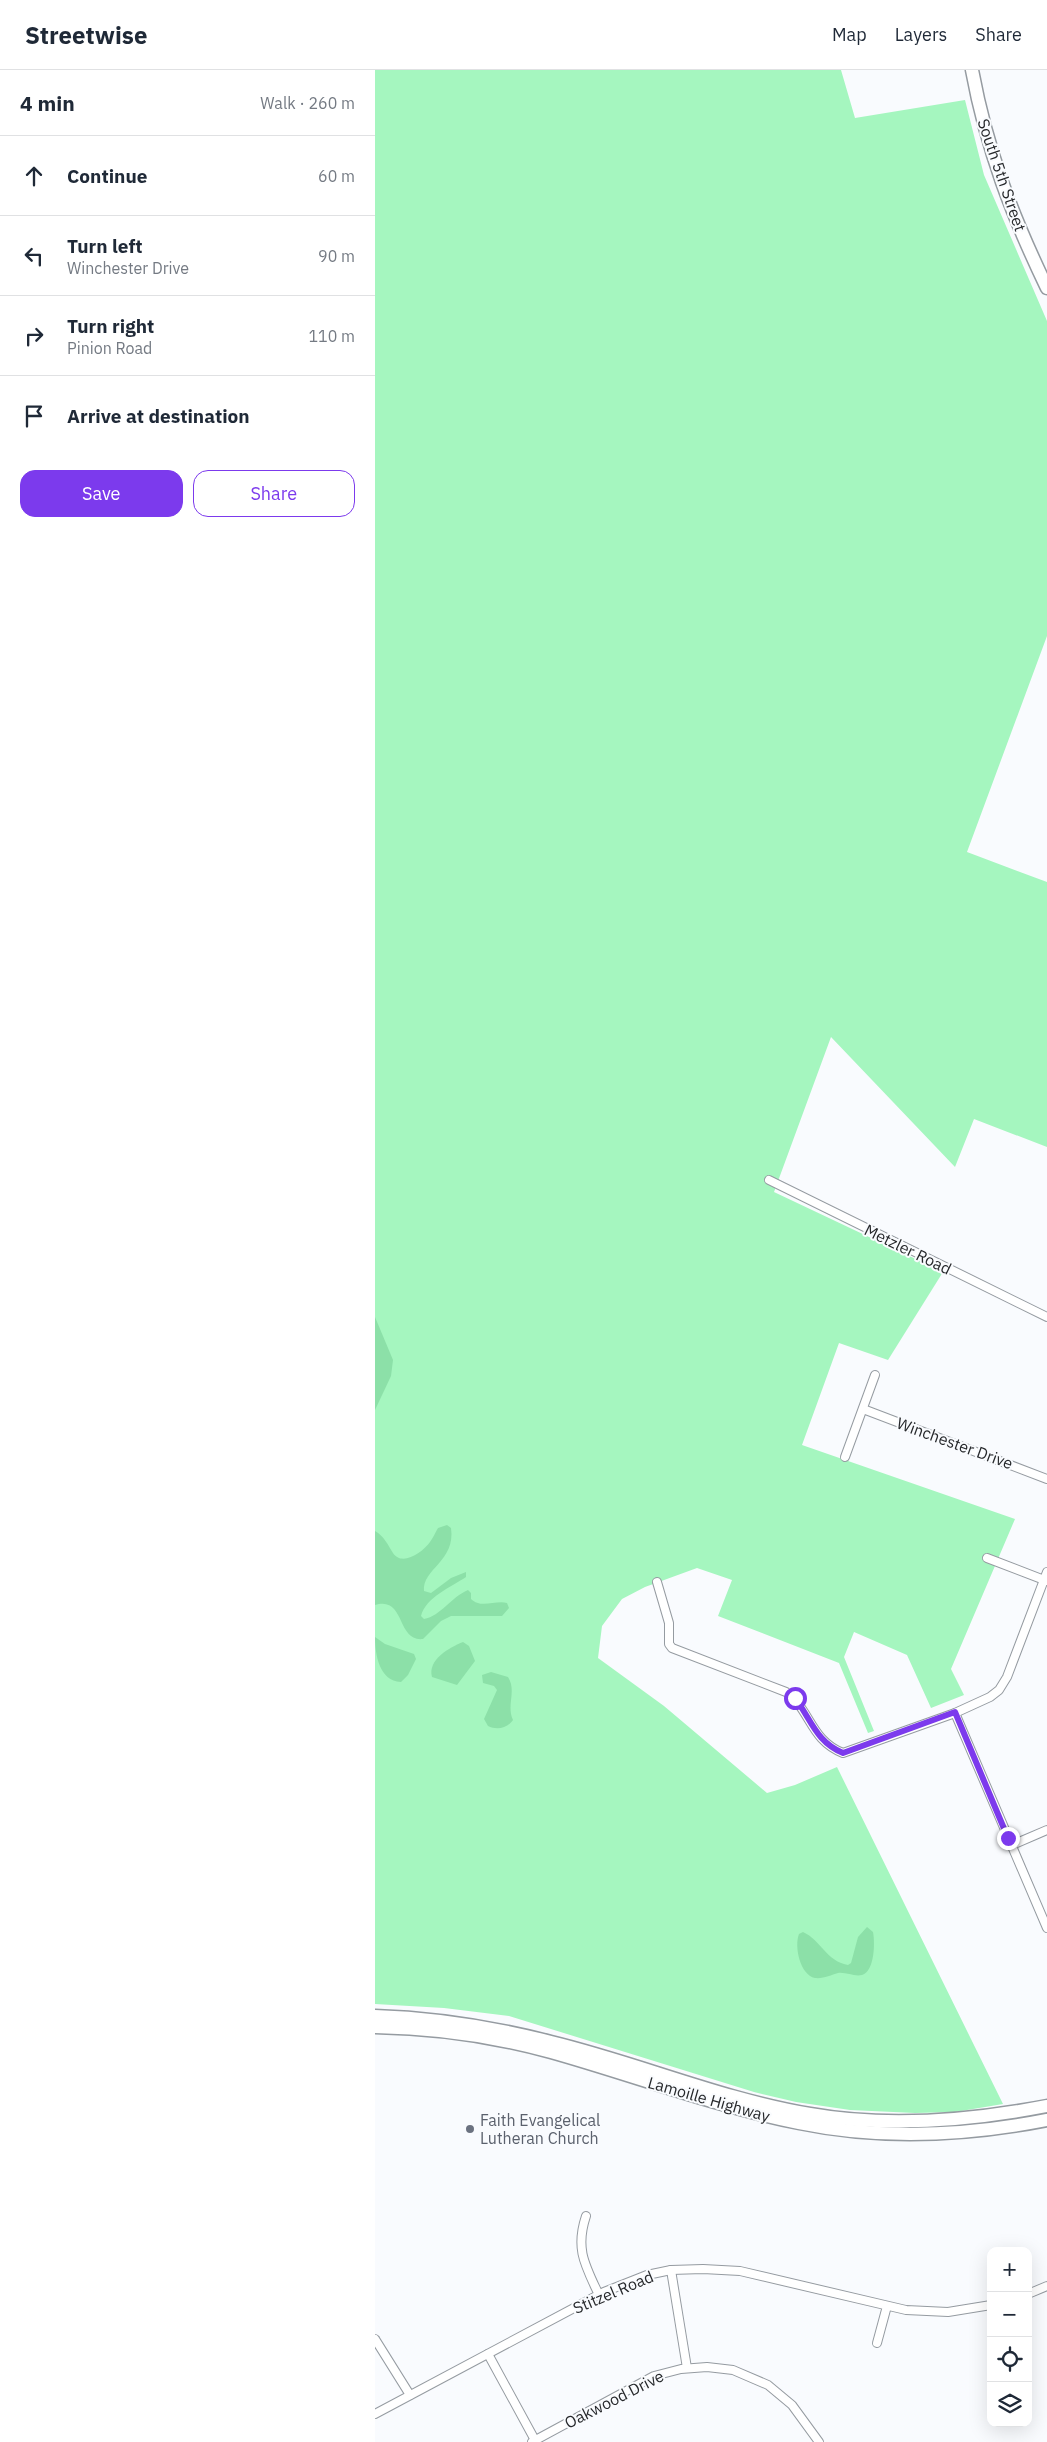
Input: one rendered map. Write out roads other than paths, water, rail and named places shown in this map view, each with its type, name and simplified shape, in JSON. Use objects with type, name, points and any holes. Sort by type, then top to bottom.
[{"type":"main road","name":"South 5th Street","points":[[972,70],[989,147],[1017,223],[1045,280]]},
{"type":"main road","name":"Lamoille Highway","points":[[375,2016],[406,2017],[482,2026],[552,2042],[754,2103],[812,2115],[868,2120],[938,2120],[982,2117],[1047,2106]]},
{"type":"main road","name":"Lamoille Highway","points":[[375,2027],[450,2032],[518,2044],[719,2103],[790,2121],[829,2128],[890,2133],[955,2134],[1047,2120]]},
{"type":"street","name":"Metzler Road","points":[[769,1180],[1047,1318]]},
{"type":"street","points":[[845,1457],[875,1375]]},
{"type":"street","name":"Winchester Drive","points":[[863,1408],[1047,1479]]},
{"type":"street","points":[[657,1582],[669,1624],[669,1644],[672,1648],[785,1691],[800,1705],[815,1733],[825,1743],[843,1753],[955,1712],[990,1697],[999,1690],[1007,1677],[1046,1577],[987,1558]]},
{"type":"street","points":[[955,1712],[1047,1928]]},
{"type":"street","points":[[1012,1845],[1047,1830]]},
{"type":"street","points":[[586,2216],[579,2247],[599,2295]]},
{"type":"street","name":"Stitzel Road","points":[[375,2414],[599,2295],[647,2274],[703,2268],[741,2271],[906,2310],[948,2312],[987,2306]]},
{"type":"street","points":[[671,2270],[687,2368]]},
{"type":"street","points":[[1032,2292],[1047,2286]]},
{"type":"street","points":[[877,2343],[887,2306]]},
{"type":"street","points":[[375,2339],[410,2395]]},
{"type":"street","points":[[488,2354],[534,2441]]},
{"type":"street","name":"Oakwood Drive","points":[[534,2441],[654,2376],[687,2368],[707,2367],[733,2370],[768,2384],[793,2405],[819,2442]]},
{"type":"place","name":"Faith Evangelical Lutheran Church","points":[[470,2129]]}]
